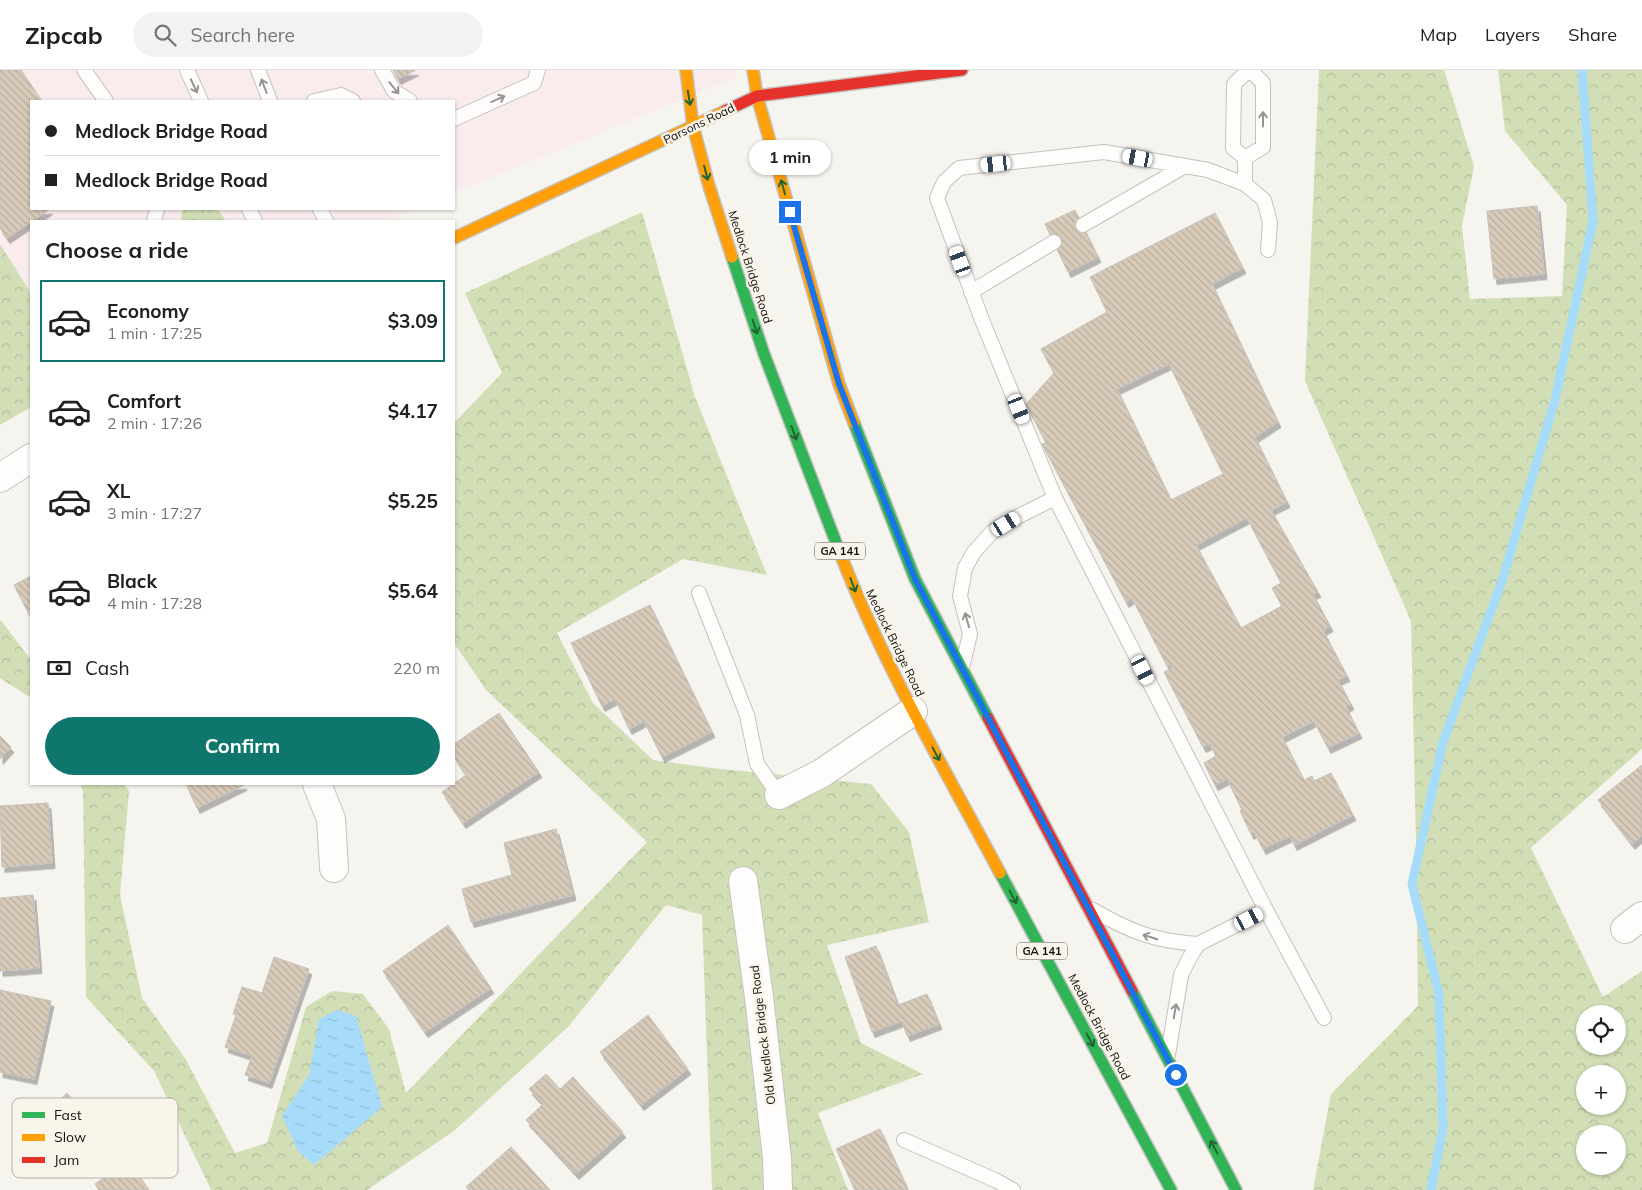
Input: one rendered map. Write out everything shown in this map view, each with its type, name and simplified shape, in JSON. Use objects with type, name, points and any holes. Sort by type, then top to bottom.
[{"type":"main road","name":"Medlock Bridge Road","points":[[686,70],[693,126],[709,186],[764,354],[857,596],[913,711],[1171,1190]]},
{"type":"main road","points":[[753,70],[757,96],[839,384],[915,579],[1236,1190]]},
{"type":"main road","name":"Parsons Road","points":[[455,238],[757,96],[962,70]]},
{"type":"street","points":[[0,478],[30,459]]},
{"type":"street","points":[[779,795],[822,773],[913,711]]},
{"type":"street","points":[[317,785],[331,819],[334,868]]},
{"type":"street","name":"Old Medlock Bridge Road","points":[[743,881],[759,997],[778,1190]]},
{"type":"lane","points":[[84,70],[105,100]]},
{"type":"lane","points":[[187,70],[201,100]]},
{"type":"lane","points":[[258,70],[270,100]]},
{"type":"lane","points":[[382,70],[394,91],[408,100]]},
{"type":"lane","points":[[455,119],[534,83],[538,70]]},
{"type":"lane","points":[[1250,70],[1264,83],[1263,146],[1245,158],[1233,148],[1234,84],[1250,70]]},
{"type":"lane","points":[[318,100],[341,95],[351,100]]},
{"type":"lane","points":[[1268,250],[1270,222],[1264,200],[1245,184],[1208,170],[1104,152],[960,168],[944,182],[937,198],[972,292],[1055,498],[1266,910],[1324,1018]]},
{"type":"lane","points":[[1245,158],[1245,184]]},
{"type":"lane","points":[[1082,226],[1185,166]]},
{"type":"lane","points":[[972,292],[1054,242]]},
{"type":"lane","points":[[962,668],[970,634],[960,596],[965,568],[974,552],[992,532],[1055,498]]},
{"type":"lane","points":[[699,593],[747,715],[757,764],[779,795]]},
{"type":"lane","points":[[1088,907],[1123,927],[1155,939],[1198,944]]},
{"type":"lane","points":[[1167,1059],[1181,975],[1190,956],[1198,944],[1266,910]]},
{"type":"lane","points":[[904,1140],[997,1181],[1013,1190]]},
{"type":"shaded area","points":[[0,70],[736,70],[736,77],[455,193],[455,100],[30,100],[30,210],[182,210],[181,220],[30,220],[30,291],[0,244]]},
{"type":"shaded area","points":[[219,210],[412,210],[387,220],[225,220]]},
{"type":"green space","points":[[1319,70],[1444,70],[1474,166],[1462,226],[1470,299],[1562,296],[1567,205],[1505,131],[1498,70],[1642,70],[1642,749],[1531,848],[1603,997],[1642,971],[1642,1190],[1313,1190],[1331,1094],[1418,1006],[1411,621],[1305,381]]},
{"type":"green space","points":[[182,210],[219,210],[225,220],[181,220]]},
{"type":"green space","points":[[642,212],[695,397],[767,575],[683,559],[557,633],[593,703],[653,760],[871,784],[909,832],[929,922],[827,945],[861,1043],[923,1074],[818,1113],[848,1190],[712,1190],[702,915],[666,905],[569,1026],[454,1131],[367,1190],[211,1190],[178,1121],[178,1098],[167,1098],[154,1071],[86,997],[83,791],[80,785],[125,785],[129,791],[120,895],[142,998],[185,1058],[235,1153],[267,1143],[306,1007],[332,991],[363,994],[389,1029],[406,1093],[647,842],[486,690],[455,644],[455,422],[502,373],[465,293]]},
{"type":"green space","points":[[0,244],[30,291],[30,408],[0,425]]},
{"type":"green space","points":[[0,619],[30,659],[30,697],[0,678]]},
{"type":"water","points":[[337,1010],[356,1016],[382,1107],[314,1165],[298,1151],[282,1116],[309,1075],[319,1019]]},
{"type":"building","points":[[0,70],[21,70],[41,100],[30,100],[30,210],[49,210],[34,220],[30,220],[30,222],[7,238],[0,228]]},
{"type":"building","points":[[393,70],[416,70],[398,79]]},
{"type":"building","points":[[1537,206],[1544,274],[1494,279],[1487,211]]},
{"type":"building","points":[[1075,210],[1098,257],[1068,272],[1045,224]]},
{"type":"building","points":[[1215,213],[1243,268],[1212,284],[1278,422],[1255,437],[1287,502],[1271,510],[1318,592],[1313,594],[1330,626],[1323,630],[1347,676],[1338,680],[1351,704],[1346,707],[1359,733],[1328,748],[1314,721],[1282,737],[1304,780],[1312,776],[1314,781],[1331,773],[1353,815],[1294,845],[1290,836],[1263,849],[1254,832],[1251,834],[1227,779],[1215,785],[1204,763],[1216,756],[1210,744],[1203,747],[1164,672],[1172,668],[1170,664],[1167,666],[1132,598],[1126,602],[1042,444],[1046,443],[1026,404],[1054,373],[1041,349],[1107,312],[1090,277]],"holes":[[[1169,364],[1223,474],[1171,500],[1117,389]],[[1247,518],[1281,583],[1272,588],[1282,606],[1241,628],[1196,545]]]},
{"type":"building","points":[[30,577],[30,616],[14,585]]},
{"type":"building","points":[[650,605],[712,732],[662,757],[644,721],[629,729],[615,699],[602,706],[571,643]]},
{"type":"building","points":[[499,713],[539,772],[463,823],[442,792],[455,785],[455,783],[466,775],[455,758],[455,743]]},
{"type":"building","points":[[0,736],[11,747],[0,759]]},
{"type":"building","points":[[1642,765],[1642,837],[1632,844],[1598,800]]},
{"type":"building","points":[[186,785],[244,785],[197,808]]},
{"type":"building","points":[[48,803],[52,863],[2,867],[0,806]]},
{"type":"building","points":[[556,829],[573,895],[471,922],[462,889],[512,875],[504,843]]},
{"type":"building","points":[[33,895],[39,968],[0,971],[0,898]]},
{"type":"building","points":[[448,925],[491,988],[425,1032],[383,971]]},
{"type":"building","points":[[876,946],[898,1005],[927,994],[939,1024],[907,1036],[902,1021],[872,1032],[845,957]]},
{"type":"building","points":[[274,957],[309,969],[269,1083],[245,1075],[252,1056],[225,1047],[236,1015],[233,1014],[242,987],[262,993]]},
{"type":"building","points":[[0,990],[51,1001],[34,1079],[0,1072]]},
{"type":"building","points":[[648,1015],[688,1069],[641,1105],[600,1052]]},
{"type":"building","points":[[546,1074],[560,1089],[573,1077],[623,1132],[576,1174],[526,1120],[543,1104],[529,1089]]},
{"type":"building","points":[[67,1093],[72,1098],[62,1098]]},
{"type":"building","points":[[880,1129],[908,1190],[855,1190],[836,1149]]},
{"type":"building","points":[[511,1147],[550,1190],[469,1190],[466,1187]]},
{"type":"building","points":[[104,1178],[141,1178],[149,1190],[99,1190],[95,1184]]},
{"type":"waterway","points":[[1431,1190],[1443,1128],[1439,994],[1412,884],[1443,742],[1502,581],[1555,400],[1593,221],[1582,70]]},
{"type":"traffic: fast","points":[[732,257],[764,354],[840,553]]},
{"type":"traffic: fast","points":[[854,423],[915,579],[988,718]]},
{"type":"traffic: fast","points":[[1000,873],[1171,1190]]},
{"type":"traffic: fast","points":[[1132,991],[1236,1190]]},
{"type":"traffic: slow","points":[[686,70],[693,126],[709,186],[732,257]]},
{"type":"traffic: slow","points":[[753,70],[757,96],[839,384],[854,423]]},
{"type":"traffic: slow","points":[[455,238],[725,111]]},
{"type":"traffic: slow","points":[[840,553],[875,635],[936,755],[1000,873]]},
{"type":"traffic: jam","points":[[725,111],[757,96],[962,70]]},
{"type":"traffic: jam","points":[[988,718],[1132,991]]},
{"type":"route","points":[[790,212],[839,384],[915,579],[1176,1075]]}]
